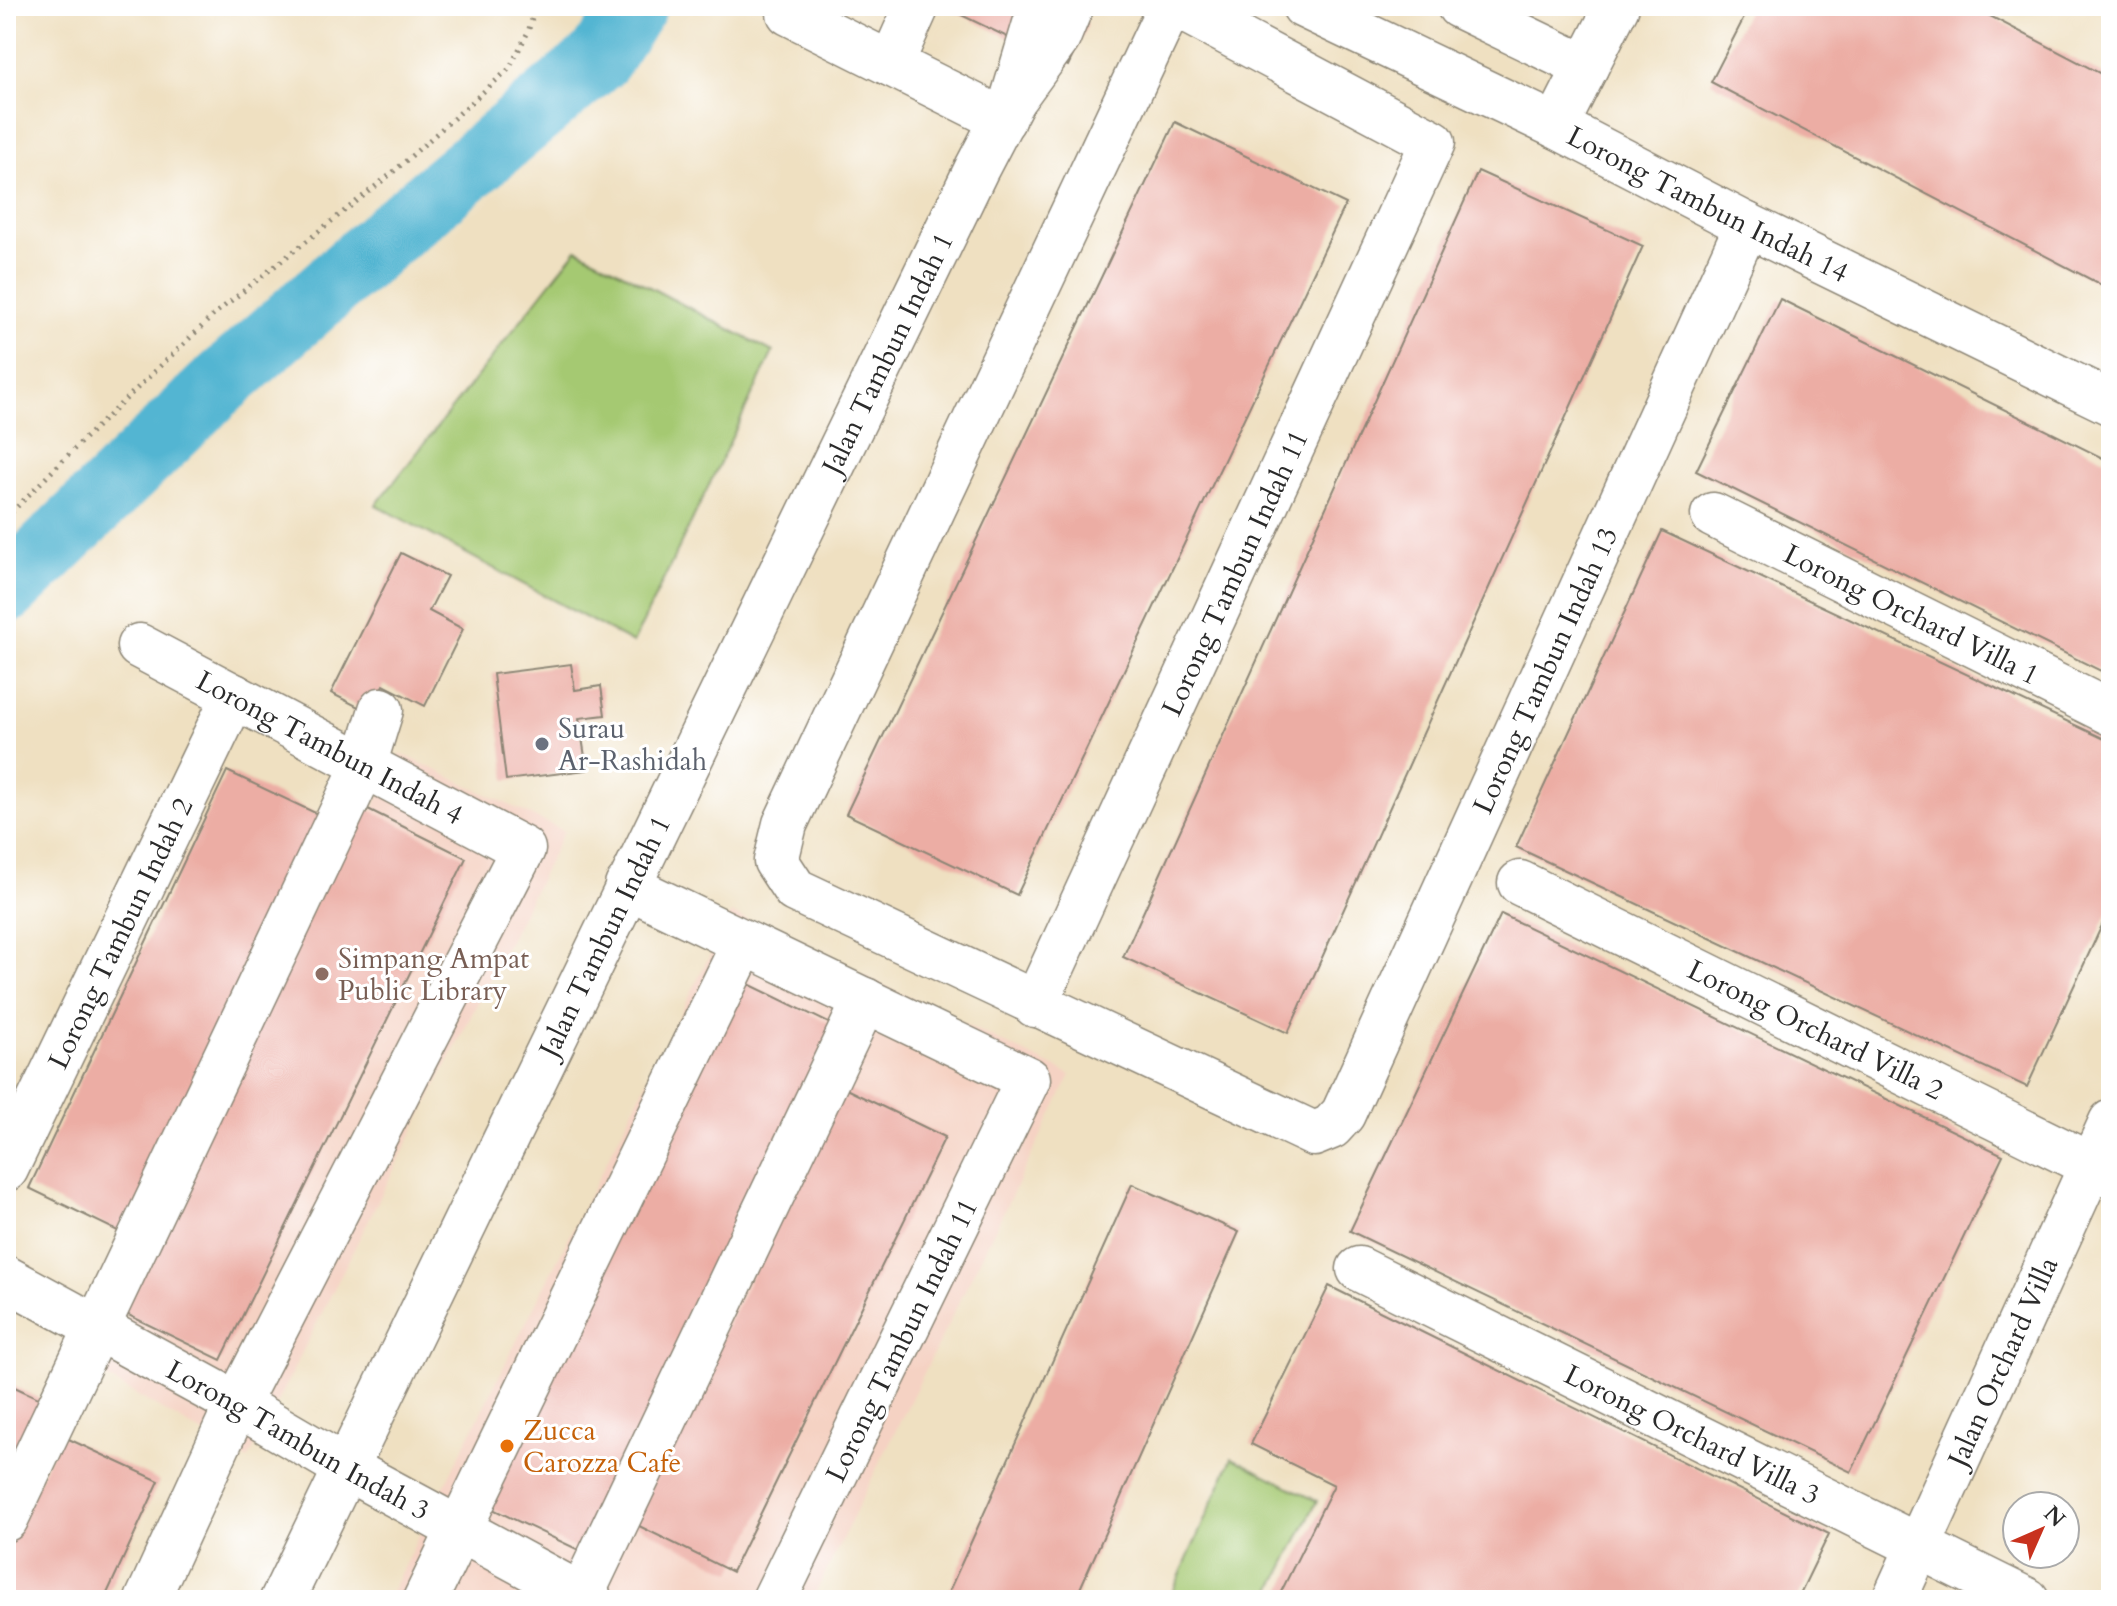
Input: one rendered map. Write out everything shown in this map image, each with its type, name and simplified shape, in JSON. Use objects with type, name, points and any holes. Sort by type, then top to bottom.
[{"type":"street","points":[[891,64],[917,6]]},
{"type":"street","name":"Jalan Tambun Indah 1","points":[[1008,111],[1035,24],[1047,6]]},
{"type":"street","name":"Jalan Tambun Indah 1","points":[[282,1600],[949,225],[1008,111],[1058,38],[1071,6]]},
{"type":"street","points":[[1035,1005],[795,890],[776,861],[785,824],[1170,6]]},
{"type":"street","name":"Lorong Tambun Indah 11","points":[[1035,1005],[1433,142],[1177,6]]},
{"type":"street","name":"Lorong Tambun Indah 14","points":[[1304,6],[1556,126],[1747,225],[2111,403]]},
{"type":"street","points":[[1459,6],[1586,67]]},
{"type":"street","points":[[1556,126],[1617,6]]},
{"type":"street","points":[[789,13],[891,64],[1008,111]]},
{"type":"street","name":"Lorong Tambun Indah 13","points":[[1035,1005],[1314,1134],[1331,1127],[1343,1114],[1747,225]]},
{"type":"street","name":"Lorong Orchard Villa 1","points":[[1713,515],[2111,713]]},
{"type":"street","name":"Lorong Tambun Indah 4","points":[[139,646],[523,849],[237,1404]]},
{"type":"street","name":"Lorong Tambun Indah 2","points":[[6,1169],[234,696]]},
{"type":"street","points":[[6,1519],[364,765],[381,710]]},
{"type":"street","name":"Lorong Orchard Villa 2","points":[[1520,883],[2101,1170]]},
{"type":"street","points":[[583,1598],[865,1000],[627,886]]},
{"type":"street","points":[[425,1600],[744,943]]},
{"type":"street","name":"Lorong Tambun Indah 11","points":[[774,1600],[1028,1079],[865,1000]]},
{"type":"street","name":"Jalan Orchard Villa","points":[[1894,1600],[2101,1170],[2111,1122]]},
{"type":"street","name":"Lorong Orchard Villa 3","points":[[1359,1269],[2027,1600]]},
{"type":"street","name":"Lorong Tambun Indah 3","points":[[6,1278],[583,1598]]},
{"type":"street","points":[[147,1600],[237,1404]]},
{"type":"path","points":[[6,518],[217,312],[402,164],[509,69],[528,32],[536,6]]},
{"type":"shaded area","points":[[400,753],[564,831],[248,1460],[100,1374]]},
{"type":"shaded area","points":[[731,913],[1071,1075],[812,1600],[387,1600]]},
{"type":"green space","points":[[577,249],[773,352],[633,643],[376,505]]},
{"type":"green space","points":[[1232,1458],[1317,1501],[1267,1600],[1169,1600]]},
{"type":"building","points":[[958,6],[1053,6],[1088,24],[1068,66],[955,12]]},
{"type":"building","points":[[1750,6],[1971,6],[2111,79],[2111,290],[1711,82]]},
{"type":"building","points":[[1175,122],[1346,204],[1017,895],[846,814]]},
{"type":"building","points":[[1478,171],[1643,246],[1288,1033],[1123,957]]},
{"type":"building","points":[[1780,299],[2111,462],[2111,676],[1696,471]]},
{"type":"building","points":[[1662,531],[2111,742],[2111,906],[2027,1087],[1516,847]]},
{"type":"building","points":[[401,553],[447,576],[429,611],[463,629],[425,706],[384,685],[370,713],[331,693]]},
{"type":"building","name":"Surau Ar-Rashidah","points":[[571,664],[575,690],[601,686],[605,715],[579,718],[587,770],[506,780],[493,674]]},
{"type":"building","points":[[227,771],[326,818],[128,1236],[29,1188]]},
{"type":"building","points":[[362,806],[466,858],[221,1360],[116,1309]]},
{"type":"building","points":[[1501,914],[2003,1155],[1851,1472],[1350,1231]]},
{"type":"building","points":[[732,976],[841,1029],[587,1554],[478,1502]]},
{"type":"building","points":[[844,1088],[945,1137],[732,1572],[631,1522]]},
{"type":"building","points":[[1132,1184],[1239,1232],[1075,1600],[945,1600]]},
{"type":"building","points":[[1329,1286],[1829,1534],[1797,1600],[1277,1600],[1334,1485],[1251,1444]]},
{"type":"building","points":[[6,1383],[49,1403],[6,1499]]},
{"type":"building","points":[[60,1435],[159,1481],[104,1600],[6,1600],[6,1551]]},
{"type":"waterway","points":[[6,591],[214,389],[396,229],[599,59],[634,6]]},
{"type":"place","name":"Surau Ar-Rashidah","points":[[542,744]]},
{"type":"place","name":"Simpang Ampat Public Library","points":[[322,974]]},
{"type":"place","name":"Zucca Carozza Cafe","points":[[507,1446]]}]
